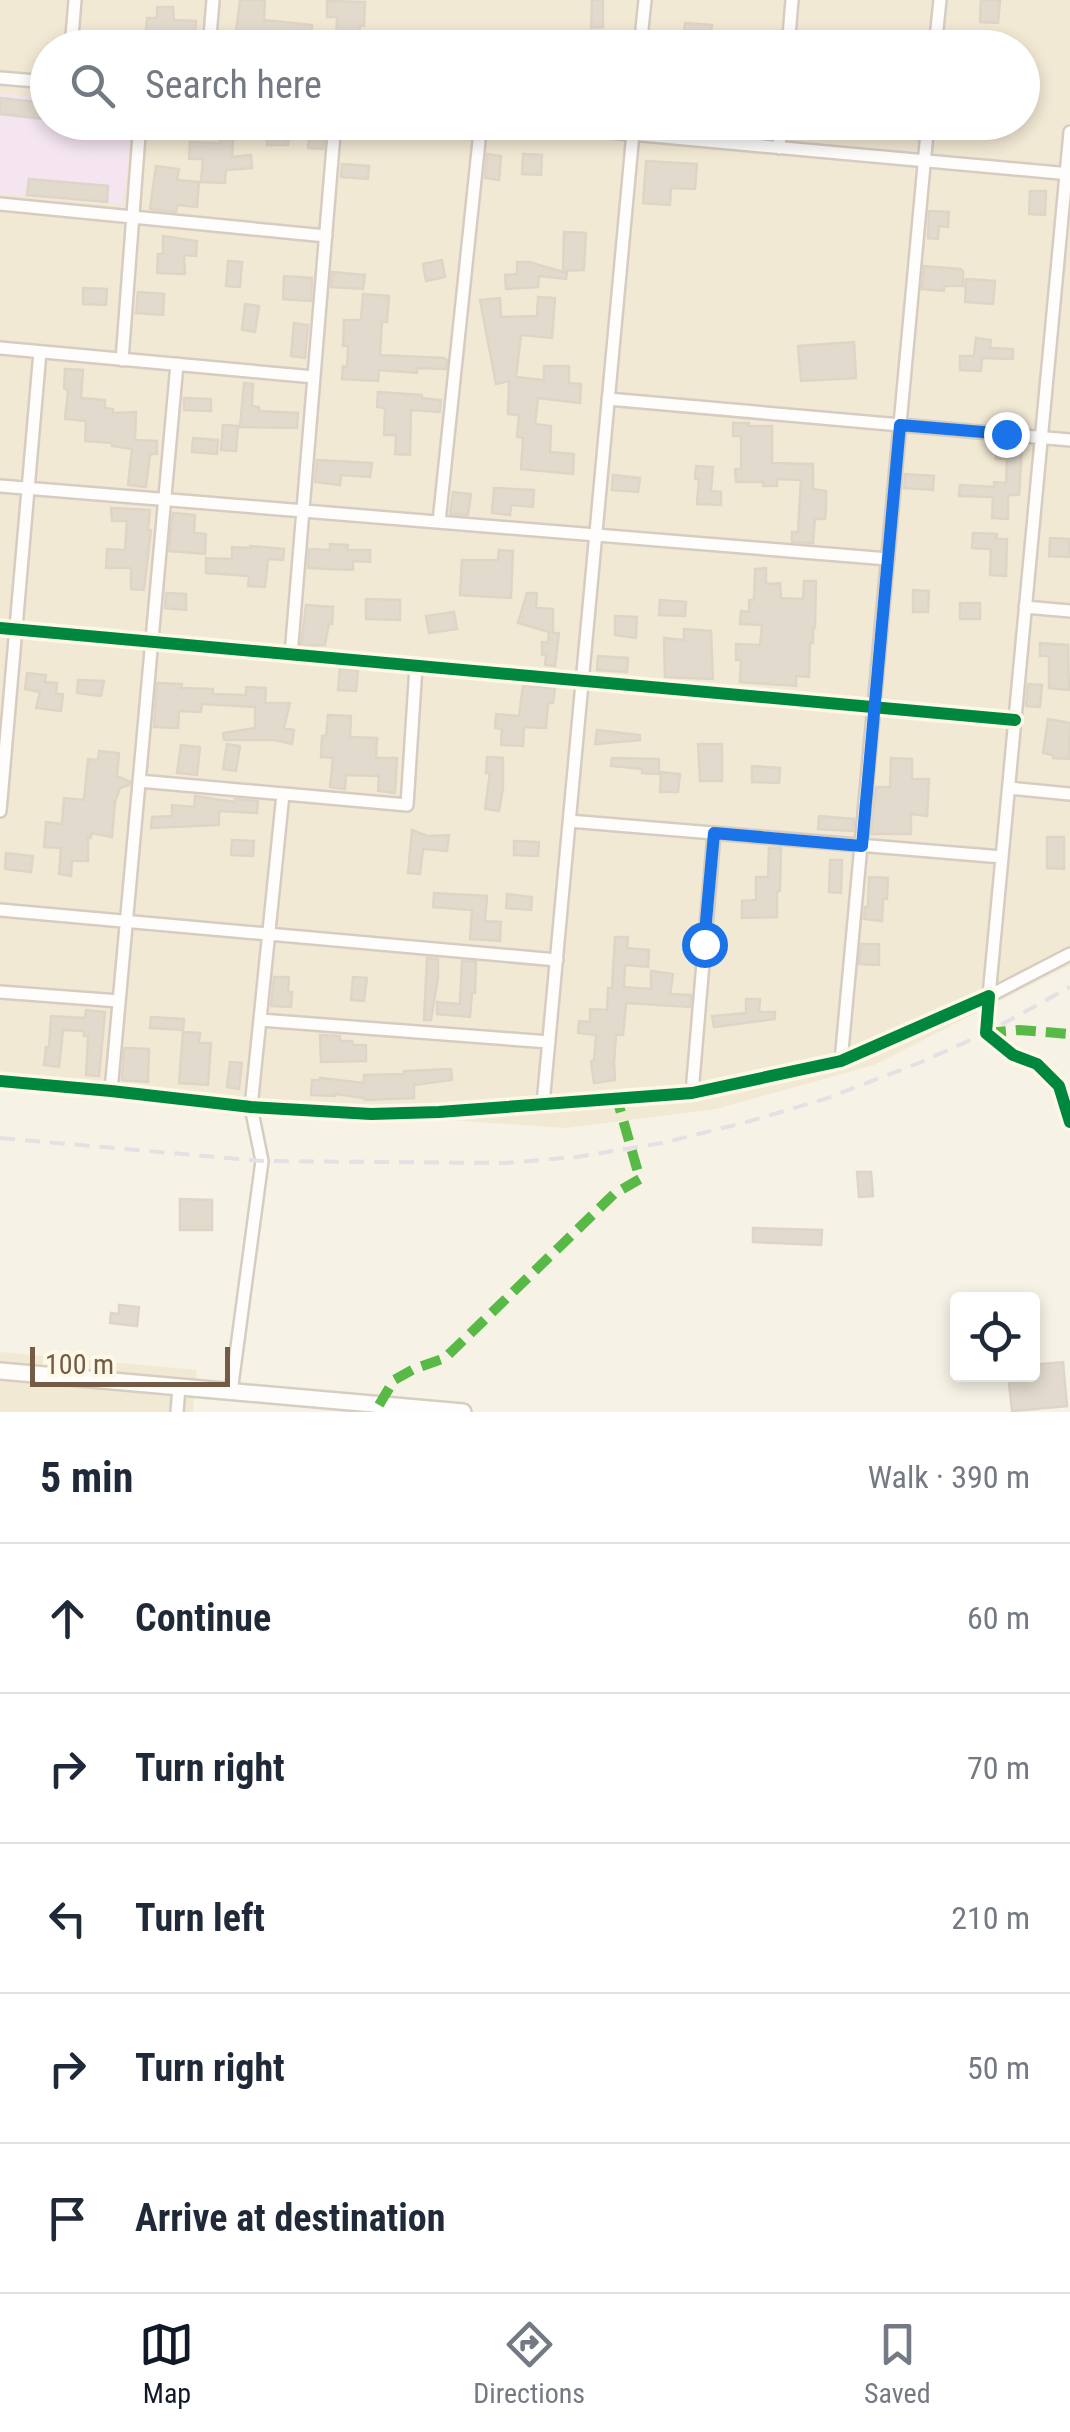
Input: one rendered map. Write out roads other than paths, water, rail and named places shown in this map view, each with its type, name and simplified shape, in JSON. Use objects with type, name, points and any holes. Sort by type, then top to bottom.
[{"type":"main road","points":[[0,1371],[462,1412]]},
{"type":"street","points":[[72,30],[75,0]]},
{"type":"street","points":[[210,30],[213,0]]},
{"type":"street","points":[[642,30],[645,0]]},
{"type":"street","points":[[790,30],[792,0]]},
{"type":"street","points":[[937,30],[940,0]]},
{"type":"street","points":[[0,78],[30,80]]},
{"type":"street","points":[[1070,132],[986,1032],[1013,1054],[1037,1064],[1059,1086],[1070,1122]]},
{"type":"street","points":[[122,360],[139,140]]},
{"type":"street","points":[[290,655],[334,140]]},
{"type":"street","points":[[439,522],[479,140]]},
{"type":"street","points":[[543,1104],[632,140]]},
{"type":"street","points":[[721,140],[1068,174]]},
{"type":"street","points":[[779,148],[780,140]]},
{"type":"street","points":[[842,1061],[927,140]]},
{"type":"street","points":[[0,204],[326,236]]},
{"type":"street","points":[[0,348],[314,377]]},
{"type":"street","points":[[0,811],[40,352]]},
{"type":"street","points":[[112,1091],[177,364]]},
{"type":"street","points":[[608,399],[1070,440]]},
{"type":"street","points":[[0,486],[888,559]]},
{"type":"street","points":[[1026,606],[1070,611]]},
{"type":"street","points":[[0,628],[1015,720]]},
{"type":"street","points":[[139,781],[407,806],[416,666]]},
{"type":"street","points":[[1008,788],[1070,794]]},
{"type":"street","points":[[231,1392],[262,1162],[252,1107],[283,794]]},
{"type":"street","points":[[569,821],[1002,856]]},
{"type":"street","points":[[692,1093],[714,833]]},
{"type":"street","points":[[0,910],[556,960]]},
{"type":"street","points":[[0,1082],[252,1107],[370,1114],[692,1093],[842,1061],[989,996],[1070,954]]},
{"type":"street","points":[[0,992],[120,1001]]},
{"type":"street","points":[[260,1020],[549,1042]]},
{"type":"street","points":[[177,1412],[178,1387]]},
{"type":"railway","points":[[0,1138],[262,1161],[505,1163],[577,1157],[662,1143],[825,1099],[986,1033],[1070,987]]}]
